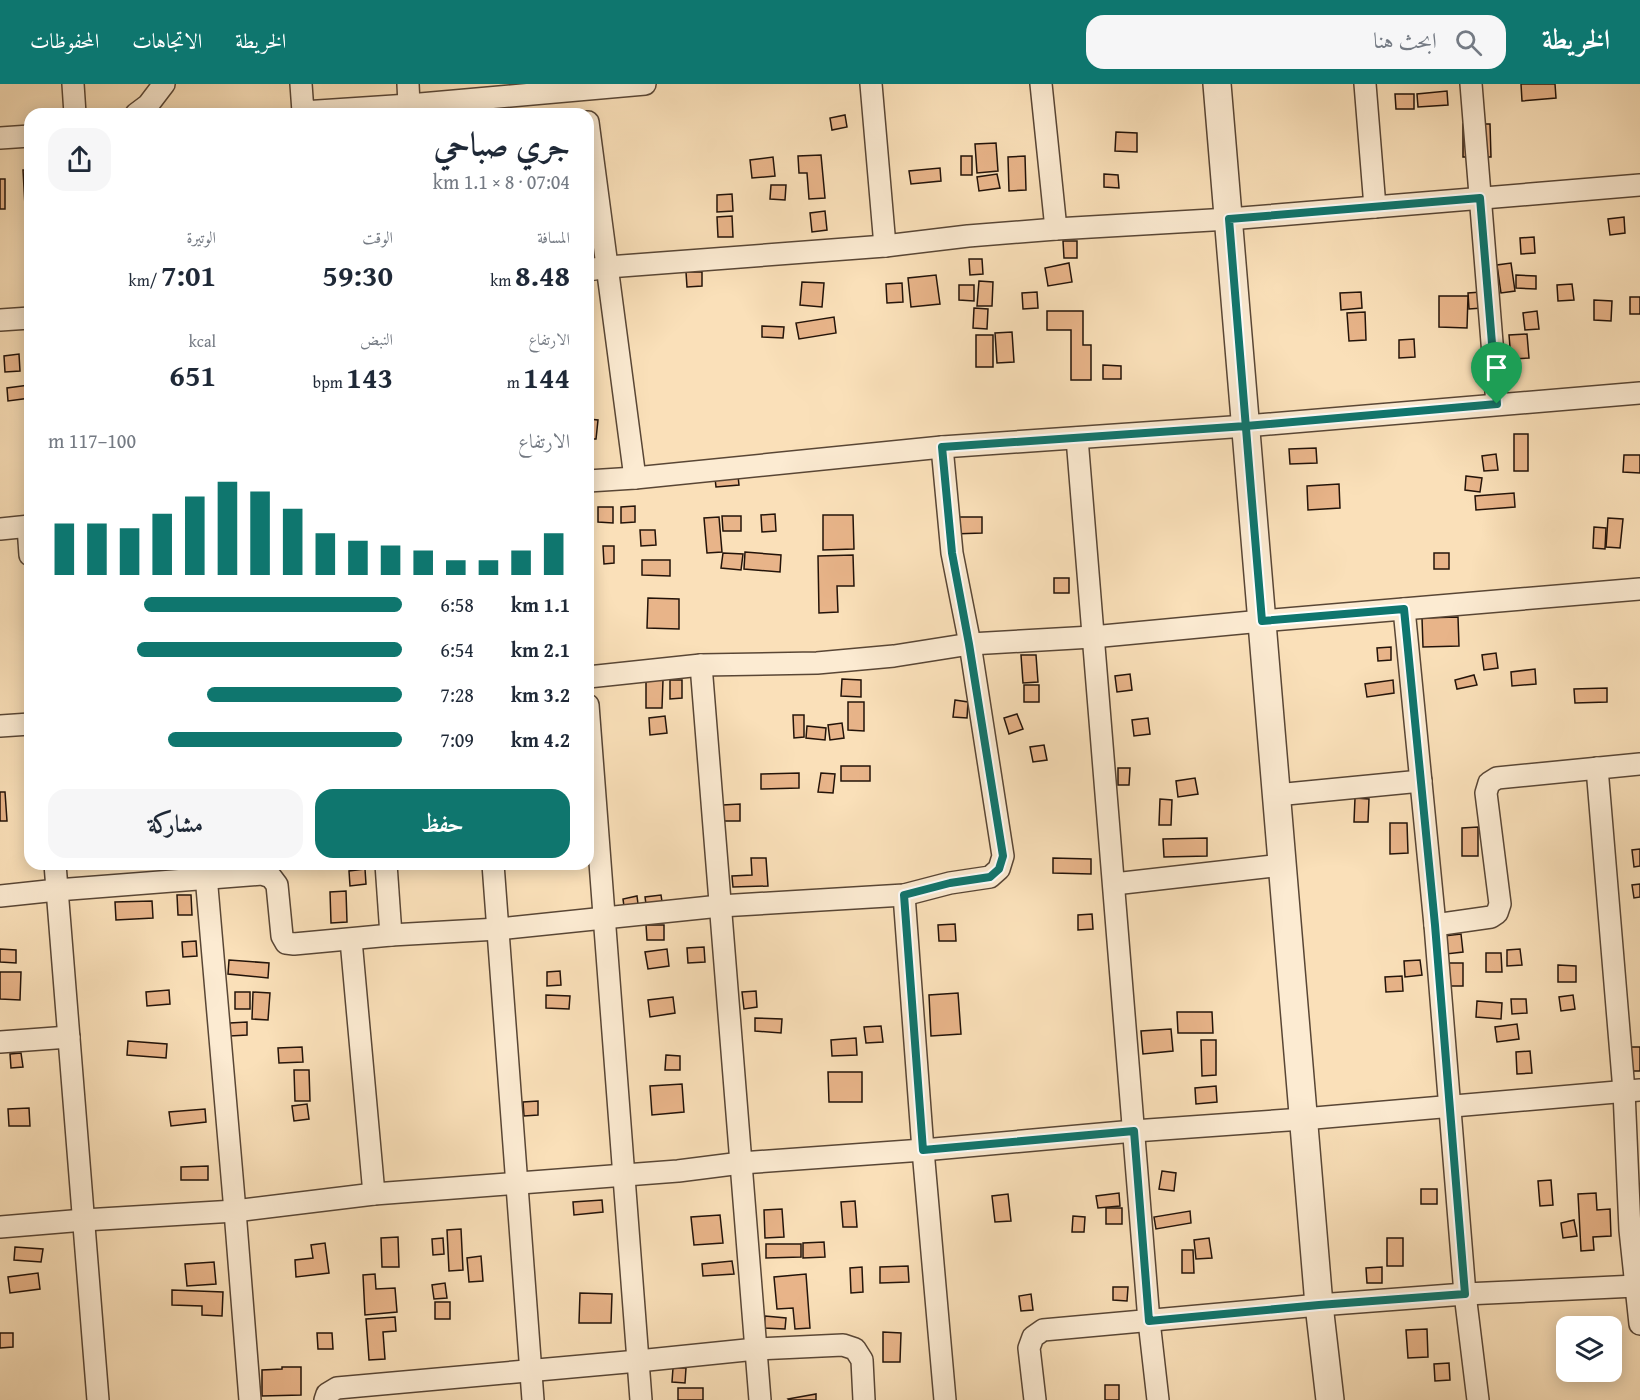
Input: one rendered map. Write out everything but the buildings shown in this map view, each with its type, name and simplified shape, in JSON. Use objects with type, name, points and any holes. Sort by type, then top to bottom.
[{"type":"street","points":[[73,84],[75,108]]},
{"type":"street","points":[[144,108],[164,84]]},
{"type":"street","points":[[301,84],[303,108]]},
{"type":"street","points":[[332,108],[409,94],[645,84]]},
{"type":"street","points":[[871,84],[885,246]]},
{"type":"street","points":[[1041,84],[1056,229]]},
{"type":"street","points":[[1217,84],[1303,1119],[1319,1305],[1330,1400]]},
{"type":"street","points":[[1365,84],[1375,207]]},
{"type":"street","points":[[1470,84],[1497,404]]},
{"type":"street","points":[[583,87],[586,108]]},
{"type":"street","points":[[0,138],[24,136]]},
{"type":"street","points":[[598,268],[885,246],[968,236],[1229,219],[1640,185]]},
{"type":"street","points":[[594,210],[598,268],[635,478]]},
{"type":"street","points":[[0,320],[24,318]]},
{"type":"street","points":[[594,481],[942,447],[1246,426],[1640,393]]},
{"type":"street","points":[[1077,438],[1149,1321],[1158,1400]]},
{"type":"street","points":[[0,896],[206,872],[262,874],[271,877],[278,885],[282,936],[286,943],[294,944],[391,935],[498,929],[720,906],[904,895],[950,883],[990,877],[999,869],[1003,856],[952,553],[942,447]]},
{"type":"street","points":[[0,529],[24,527]]},
{"type":"street","points":[[594,676],[701,665],[817,663],[894,656],[969,644],[1092,637],[1640,589]]},
{"type":"street","points":[[1404,609],[1435,925],[1465,1294],[1478,1400]]},
{"type":"street","points":[[701,665],[760,1400]]},
{"type":"street","points":[[0,726],[24,724]]},
{"type":"street","points":[[1435,925],[1491,917],[1497,913],[1500,904],[1486,793],[1489,783],[1497,778],[1640,764]]},
{"type":"street","points":[[1597,768],[1632,1090],[1636,1286],[1640,1324]]},
{"type":"street","points":[[1276,795],[1421,781]]},
{"type":"street","points":[[594,785],[641,1400]]},
{"type":"street","points":[[1114,884],[1282,865]]},
{"type":"street","points":[[55,870],[98,1400]]},
{"type":"street","points":[[386,870],[391,935]]},
{"type":"street","points":[[493,870],[533,1400]]},
{"type":"street","points":[[206,872],[250,1400]]},
{"type":"street","points":[[904,895],[945,1400]]},
{"type":"street","points":[[351,940],[374,1194]]},
{"type":"street","points":[[0,1042],[69,1037]]},
{"type":"street","points":[[0,1227],[235,1211],[374,1194],[678,1171],[741,1163],[1303,1119],[1632,1090]]},
{"type":"street","points":[[1035,1400],[1029,1348],[1033,1337],[1043,1330],[1465,1294],[1636,1286]]},
{"type":"street","points":[[325,1400],[327,1394],[337,1388],[756,1349],[843,1345],[855,1349],[862,1360],[864,1400]]},
{"type":"route","points":[[1497,404],[1246,426],[942,447],[952,553],[1003,856],[999,869],[990,877],[950,883],[904,895],[923,1150],[1134,1131],[1149,1321],[1465,1294],[1435,925],[1404,609],[1262,621],[1251,491],[1246,426],[1229,219],[1480,198],[1497,404]]}]
